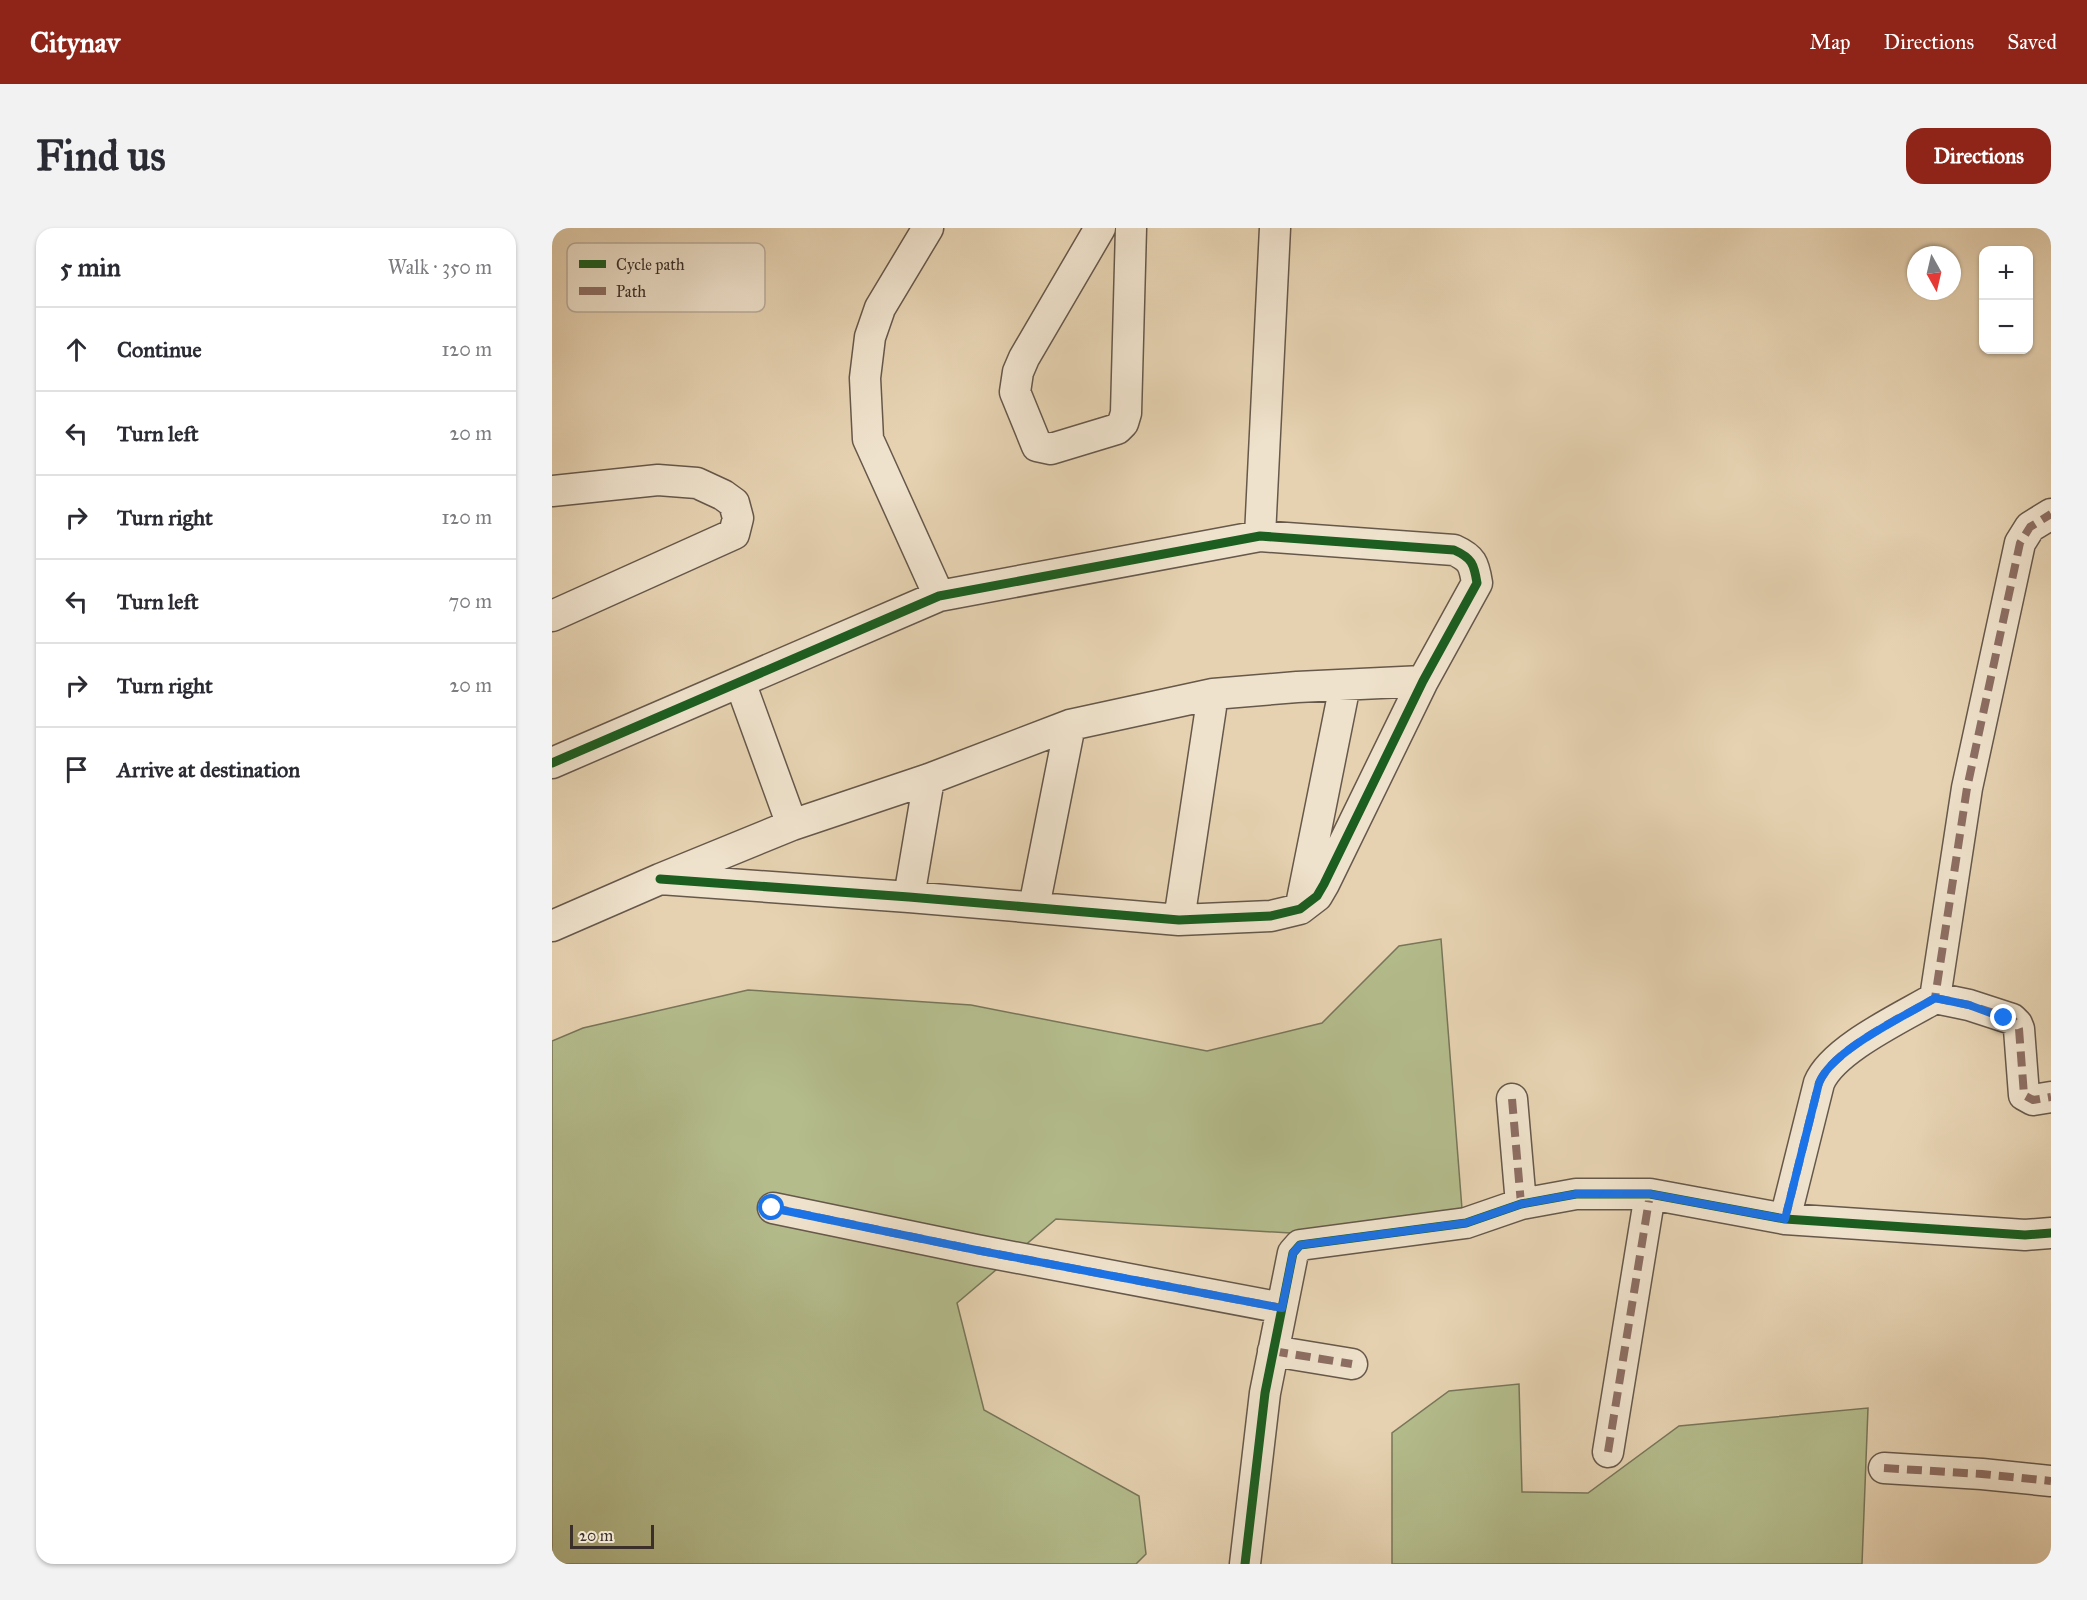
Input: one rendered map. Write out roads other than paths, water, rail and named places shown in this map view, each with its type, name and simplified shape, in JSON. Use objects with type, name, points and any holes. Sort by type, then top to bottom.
[{"type":"street","points":[[928,228],[880,308],[870,337],[865,378],[868,439],[939,596]]},
{"type":"street","points":[[1100,228],[1018,372],[1015,392],[1037,446],[1044,448],[1051,449],[1117,429],[1123,423],[1126,413],[1131,228]]},
{"type":"street","points":[[1260,536],[1275,228]]},
{"type":"street","points":[[552,491],[658,480],[698,483],[734,503],[738,518],[734,534],[555,608]]},
{"type":"street","points":[[1935,998],[1967,788],[2020,543],[2030,527],[2051,514]]},
{"type":"street","points":[[552,763],[939,596],[1260,536],[1454,550],[1467,556],[1475,569],[1477,583],[1423,681],[1324,884],[1317,896],[1300,909],[1271,916],[1179,920],[660,879]]},
{"type":"street","points":[[552,926],[792,825],[929,779],[1070,725],[1214,694],[1423,681]]},
{"type":"street","points":[[741,682],[792,825]]},
{"type":"street","points":[[1300,909],[1345,685]]},
{"type":"street","points":[[1179,920],[1214,694]]},
{"type":"street","points":[[1034,907],[1070,725]]},
{"type":"street","points":[[909,897],[929,779]]},
{"type":"street","points":[[1785,1219],[1823,1072],[1865,1039],[1935,998],[1969,1005],[2012,1019],[2019,1029],[2024,1095],[2033,1100],[2051,1097]]},
{"type":"street","points":[[1512,1100],[1521,1204]]},
{"type":"street","points":[[1245,1564],[1265,1393],[1293,1253],[1300,1245],[1466,1223],[1521,1204],[1576,1194],[1650,1194],[1785,1219],[2025,1235],[2051,1233]]},
{"type":"street","points":[[1608,1452],[1650,1194]]},
{"type":"street","points":[[772,1208],[976,1250],[1282,1308]]},
{"type":"street","points":[[1273,1350],[1352,1364]]},
{"type":"street","points":[[1884,1468],[2051,1481]]}]
